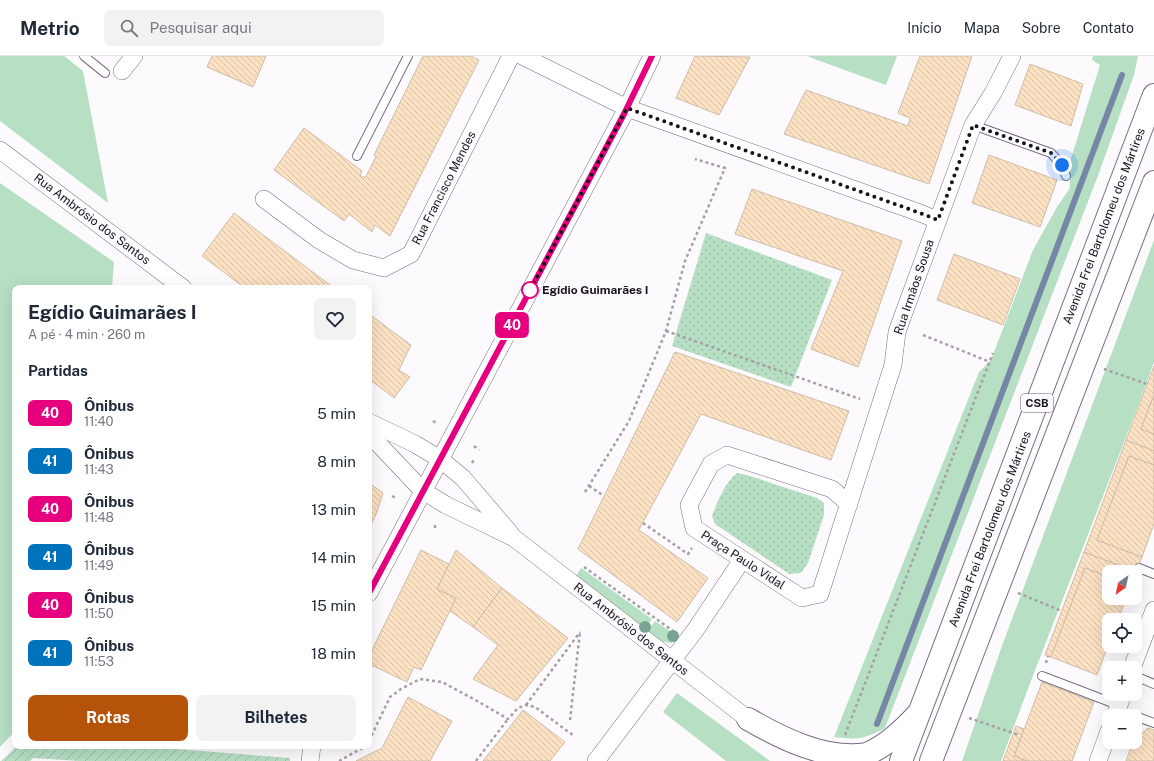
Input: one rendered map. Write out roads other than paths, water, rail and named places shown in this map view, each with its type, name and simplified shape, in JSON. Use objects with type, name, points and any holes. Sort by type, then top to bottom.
[{"type":"highway","name":"Avenida Frei Bartolomeu dos Mártires","points":[[902,761],[1154,95]]},
{"type":"highway","name":"CSB","points":[[931,761],[1154,182]]},
{"type":"highway","points":[[748,719],[792,745],[814,754],[844,758],[867,754],[901,731],[921,711]]},
{"type":"highway","points":[[748,719],[796,761]]},
{"type":"street","points":[[113,72],[134,56]]},
{"type":"street","name":"Rua Francisco Mendes","points":[[264,200],[319,240],[353,260],[384,268],[411,254],[511,56]]},
{"type":"street","points":[[522,56],[627,108],[938,220]]},
{"type":"street","points":[[372,587],[627,108],[652,56]]},
{"type":"street","name":"Rua Irmãos Sousa","points":[[849,504],[893,365],[897,332],[973,125],[1012,56]]},
{"type":"street","name":"Rua Ambrósio dos Santos","points":[[0,150],[179,285]]},
{"type":"street","points":[[372,423],[415,444],[440,459],[463,478],[514,538]]},
{"type":"street","points":[[372,437],[423,491],[446,505],[514,538]]},
{"type":"street","name":"Praça Paulo Vidal","points":[[726,455],[832,489],[849,504],[820,594],[802,598],[694,528],[689,505],[711,464],[726,455]]},
{"type":"street","name":"Rua Ambrósio dos Santos","points":[[514,538],[748,719]]},
{"type":"street","points":[[596,761],[696,630],[742,560]]},
{"type":"street","points":[[1135,661],[1154,610]]},
{"type":"street","points":[[310,761],[312,749]]},
{"type":"street","points":[[1098,761],[1102,749]]},
{"type":"lane","points":[[84,56],[113,72]]},
{"type":"lane","points":[[357,156],[408,56]]},
{"type":"lane","points":[[973,125],[1051,153],[1062,165],[1066,176]]},
{"type":"lane","points":[[1142,569],[1154,574]]},
{"type":"lane","points":[[1042,676],[1122,709]]},
{"type":"lane","points":[[1142,679],[1154,684]]},
{"type":"lane","points":[[1142,718],[1154,724]]},
{"type":"waterway","points":[[877,724],[1122,75]]},
{"type":"place","name":"Egídio Guimarães I","points":[[530,290]]}]
